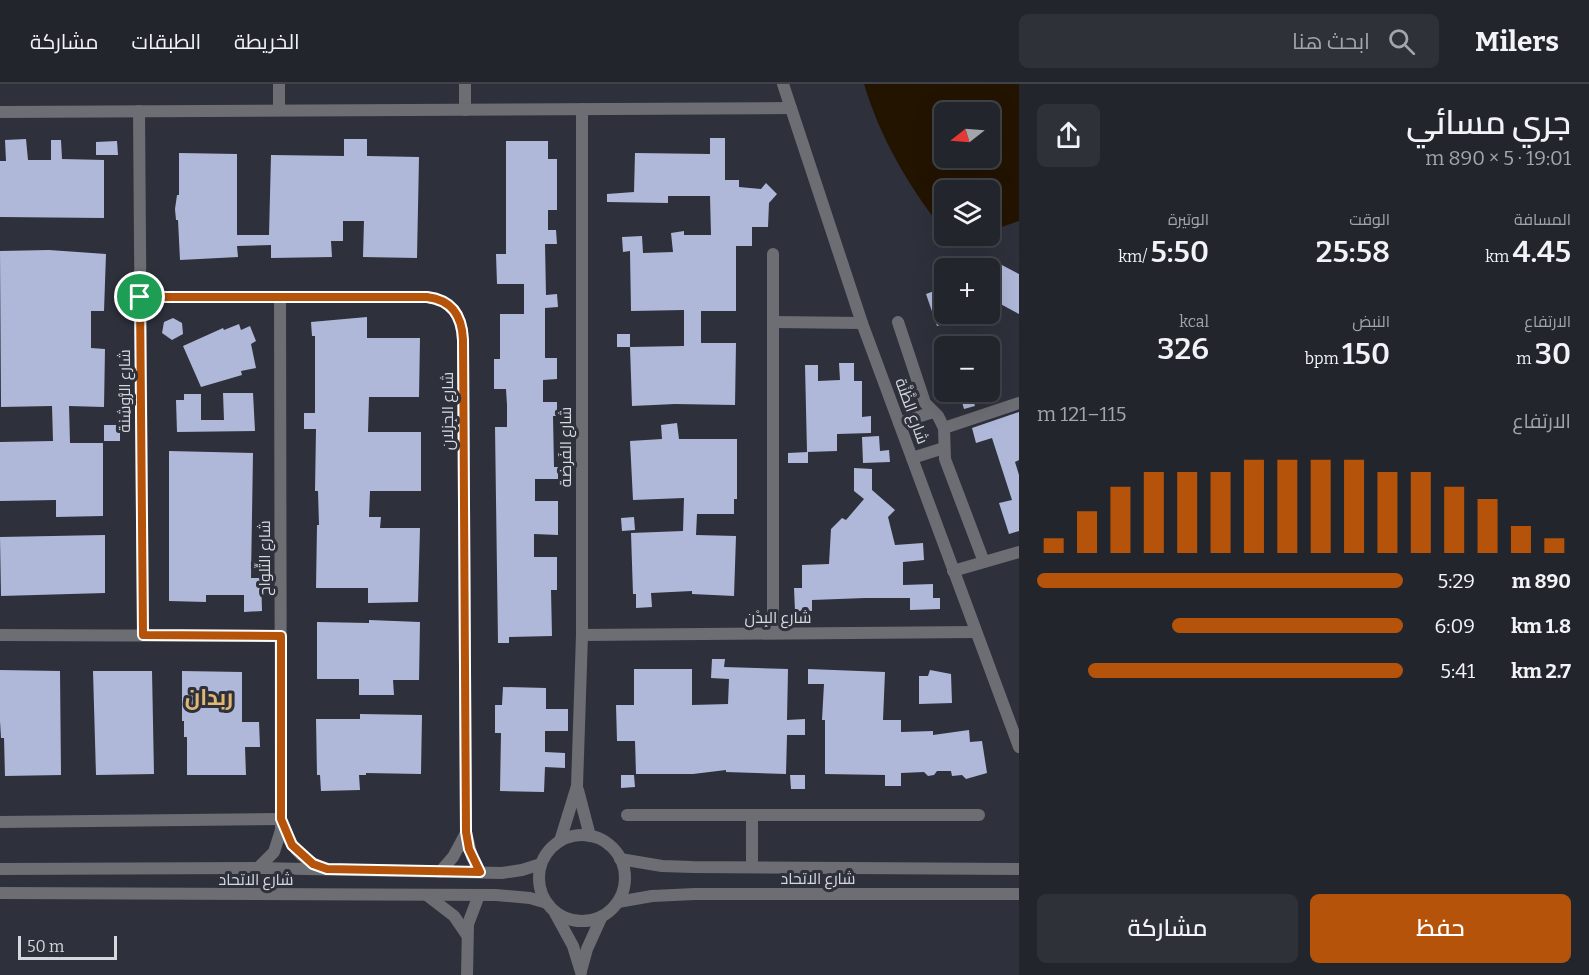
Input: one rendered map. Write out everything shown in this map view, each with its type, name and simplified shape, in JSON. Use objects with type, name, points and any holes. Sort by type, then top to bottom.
[{"type":"street","points":[[279,84],[279,110]]},
{"type":"street","points":[[465,84],[465,110]]},
{"type":"street","name":"شارع الظَّنَّة","points":[[783,84],[862,323],[1019,747]]},
{"type":"street","points":[[0,112],[791,108]]},
{"type":"street","name":"شارع الفَرضة","points":[[560,841],[577,786],[582,635],[582,109]]},
{"type":"street","name":"شارع الرُّوشِنة","points":[[139,111],[143,635]]},
{"type":"street","points":[[773,254],[773,633]]},
{"type":"street","name":"شارع الجِزلان","points":[[140,297],[427,297],[445,302],[460,320],[464,352],[466,832],[469,849],[480,872]]},
{"type":"street","name":"شارع التِّلواح","points":[[258,868],[267,861],[279,842],[281,819],[280,297]]},
{"type":"street","points":[[772,322],[862,323]]},
{"type":"street","points":[[898,322],[923,399],[944,428],[945,459],[984,562]]},
{"type":"street","points":[[944,428],[1019,404]]},
{"type":"street","points":[[899,423],[933,412]]},
{"type":"street","points":[[912,458],[944,448]]},
{"type":"street","points":[[953,571],[1019,552]]},
{"type":"street","name":"شارع البِدْن","points":[[582,635],[975,632]]},
{"type":"street","points":[[0,635],[281,636]]},
{"type":"street","name":"شارع الفَرضة","points":[[577,786],[590,836]]},
{"type":"street","points":[[627,815],[752,817],[979,815]]},
{"type":"street","points":[[752,817],[752,867]]},
{"type":"street","points":[[0,822],[281,819]]},
{"type":"street","name":"شارع التِّلواح","points":[[281,819],[292,845],[313,864],[327,869]]},
{"type":"street","points":[[440,872],[458,849],[466,832]]},
{"type":"street","points":[[550,907],[572,920],[593,920],[602,916],[618,902],[625,881],[620,859],[608,844],[590,836],[580,835],[560,841],[547,853],[541,864],[539,882],[550,907],[573,946],[581,973]]},
{"type":"street","name":"شارع الاتحاد","points":[[620,859],[662,866],[1019,869]]},
{"type":"street","name":"شارع الاتحاد","points":[[0,868],[258,868],[512,872],[541,864]]},
{"type":"street","name":"شارع الاتحاد","points":[[0,894],[479,895],[513,896],[550,907]]},
{"type":"street","name":"شارع الاتحاد","points":[[618,902],[652,896],[695,894],[1019,894]]},
{"type":"street","points":[[467,975],[467,934],[479,895]]},
{"type":"street","points":[[426,896],[446,908],[467,934]]},
{"type":"street","points":[[581,973],[589,943],[602,916]]},
{"type":"shaded area","points":[[864,84],[1019,84],[1019,221],[1000,228],[1000,180],[934,180],[934,217],[906,177],[878,123]]},
{"type":"building","points":[[710,138],[725,138],[725,180],[739,180],[739,187],[761,189],[766,183],[777,194],[769,203],[768,227],[752,227],[752,246],[736,246],[736,311],[701,311],[701,343],[736,343],[735,405],[632,406],[630,347],[684,346],[684,310],[631,311],[630,251],[623,252],[622,237],[642,236],[643,253],[673,252],[671,233],[684,231],[684,235],[711,235],[710,196],[668,196],[668,203],[607,202],[607,194],[634,192],[635,153],[710,154]]},
{"type":"building","points":[[26,139],[28,160],[51,160],[51,140],[61,140],[62,159],[104,160],[104,218],[0,217],[0,161],[6,161],[5,140]]},
{"type":"building","points":[[344,139],[367,139],[367,156],[419,157],[417,258],[363,257],[364,221],[343,221],[343,241],[331,241],[332,257],[271,258],[271,245],[237,246],[238,257],[180,260],[178,220],[176,220],[175,209],[177,195],[179,195],[179,153],[237,154],[237,235],[269,235],[271,155],[344,156]]},
{"type":"building","points":[[117,141],[118,155],[96,155],[96,142]]},
{"type":"building","points":[[506,141],[548,141],[548,159],[557,159],[557,210],[548,210],[548,230],[556,230],[557,244],[545,244],[546,295],[557,294],[558,307],[545,308],[545,358],[557,358],[557,379],[543,380],[543,402],[557,402],[557,416],[553,416],[554,467],[558,467],[558,479],[535,479],[535,501],[558,501],[558,535],[534,534],[534,557],[557,557],[557,590],[551,590],[552,636],[509,637],[509,643],[498,643],[495,427],[507,427],[507,405],[506,389],[494,389],[494,359],[500,359],[500,314],[524,314],[524,284],[497,284],[496,254],[506,254]]},
{"type":"building","points":[[49,250],[106,254],[104,311],[91,311],[91,348],[105,349],[104,407],[69,406],[70,443],[103,443],[103,516],[56,517],[56,500],[0,501],[0,442],[53,441],[52,406],[1,407],[0,251]]},
{"type":"building","points":[[1000,264],[1019,274],[1019,314],[1000,304],[1002,286],[1000,285]]},
{"type":"building","points":[[934,291],[934,317],[926,294]]},
{"type":"building","points":[[367,317],[367,338],[420,338],[419,397],[369,397],[368,432],[421,432],[421,491],[370,491],[369,517],[381,517],[380,528],[420,528],[418,602],[368,603],[368,588],[316,588],[317,525],[319,525],[318,491],[315,491],[316,429],[304,429],[304,413],[315,413],[315,336],[312,336],[311,322]]},
{"type":"building","points":[[173,318],[182,323],[183,334],[172,340],[162,333],[164,322]]},
{"type":"building","points":[[239,324],[241,330],[250,326],[256,341],[251,344],[256,368],[241,371],[242,375],[201,387],[183,346],[223,328],[224,330]]},
{"type":"building","points":[[617,334],[630,334],[630,347],[617,347]]},
{"type":"building","points":[[839,363],[854,363],[854,381],[862,381],[862,417],[871,416],[871,433],[837,434],[837,451],[807,452],[805,365],[818,365],[818,381],[840,380]]},
{"type":"building","points":[[223,393],[253,393],[255,431],[177,432],[176,400],[184,400],[184,394],[201,394],[201,420],[224,420]]},
{"type":"building","points":[[962,402],[974,402],[975,406],[964,409]]},
{"type":"building","points":[[1019,412],[1019,460],[1015,462],[1019,475],[1019,531],[1009,534],[999,503],[1012,500],[992,438],[976,443],[972,428]]},
{"type":"building","points":[[677,423],[679,439],[737,439],[737,499],[734,499],[734,514],[697,514],[696,535],[736,536],[734,596],[692,594],[692,591],[651,593],[652,607],[636,608],[636,594],[633,594],[631,533],[683,531],[684,498],[633,500],[630,441],[662,439],[661,425]]},
{"type":"building","points":[[104,425],[120,425],[120,441],[104,441]]},
{"type":"building","points":[[879,436],[880,451],[889,450],[890,462],[863,463],[862,437]]},
{"type":"building","points":[[169,451],[253,453],[251,578],[261,578],[262,611],[244,612],[244,595],[206,595],[206,602],[169,601]]},
{"type":"building","points":[[808,452],[808,463],[788,463],[788,453]]},
{"type":"building","points":[[854,468],[872,469],[872,490],[895,510],[888,517],[895,545],[923,543],[924,560],[903,562],[903,585],[933,584],[933,598],[940,598],[940,609],[910,610],[910,598],[865,598],[812,600],[812,611],[795,611],[794,588],[802,588],[802,565],[829,564],[831,529],[842,518],[846,520],[864,499],[854,491]]},
{"type":"building","points":[[634,517],[635,530],[622,531],[621,518]]},
{"type":"building","points":[[105,535],[105,593],[1,596],[0,537]]},
{"type":"building","points":[[369,620],[420,622],[419,680],[393,680],[394,695],[359,695],[359,679],[317,679],[317,622],[369,623]]},
{"type":"building","points":[[712,659],[725,659],[724,667],[788,669],[787,720],[805,719],[805,735],[787,735],[786,774],[726,772],[726,770],[693,774],[636,774],[635,741],[617,741],[616,705],[634,705],[634,669],[692,669],[692,705],[728,704],[729,679],[711,678]]},
{"type":"building","points":[[808,669],[885,672],[883,720],[901,720],[901,732],[933,731],[933,735],[969,730],[970,742],[982,741],[987,773],[966,779],[962,775],[952,776],[951,771],[937,771],[934,775],[928,776],[924,772],[901,773],[901,786],[885,786],[885,775],[825,774],[825,720],[822,720],[824,684],[808,684]]},
{"type":"building","points":[[0,670],[60,671],[61,775],[5,776],[4,738],[1,738],[0,721]]},
{"type":"building","points":[[930,670],[951,674],[952,703],[919,704],[919,676],[928,676]]},
{"type":"building","points":[[93,671],[152,671],[154,774],[96,775]]},
{"type":"building","points":[[182,671],[242,672],[242,722],[259,722],[260,747],[245,747],[246,775],[187,775],[187,737],[184,737],[184,721],[182,721]]},
{"type":"building","points":[[503,687],[546,688],[546,709],[568,709],[568,731],[545,731],[545,752],[565,753],[565,768],[545,767],[544,792],[500,791],[501,733],[495,733],[495,705],[502,705]]},
{"type":"building","points":[[360,714],[422,715],[421,774],[366,773],[366,775],[359,775],[360,790],[321,791],[320,775],[317,775],[316,719],[360,719]]},
{"type":"building","points":[[621,775],[634,775],[635,787],[621,788]]},
{"type":"building","points":[[790,775],[805,775],[805,789],[791,789]]},
{"type":"district","name":"ربدان","points":[[209,697]]},
{"type":"route","points":[[140,297],[427,297],[438,298],[452,306],[457,312],[463,327],[466,832],[469,849],[480,872],[327,869],[313,864],[292,845],[281,819],[281,636],[143,635],[140,297]]}]
